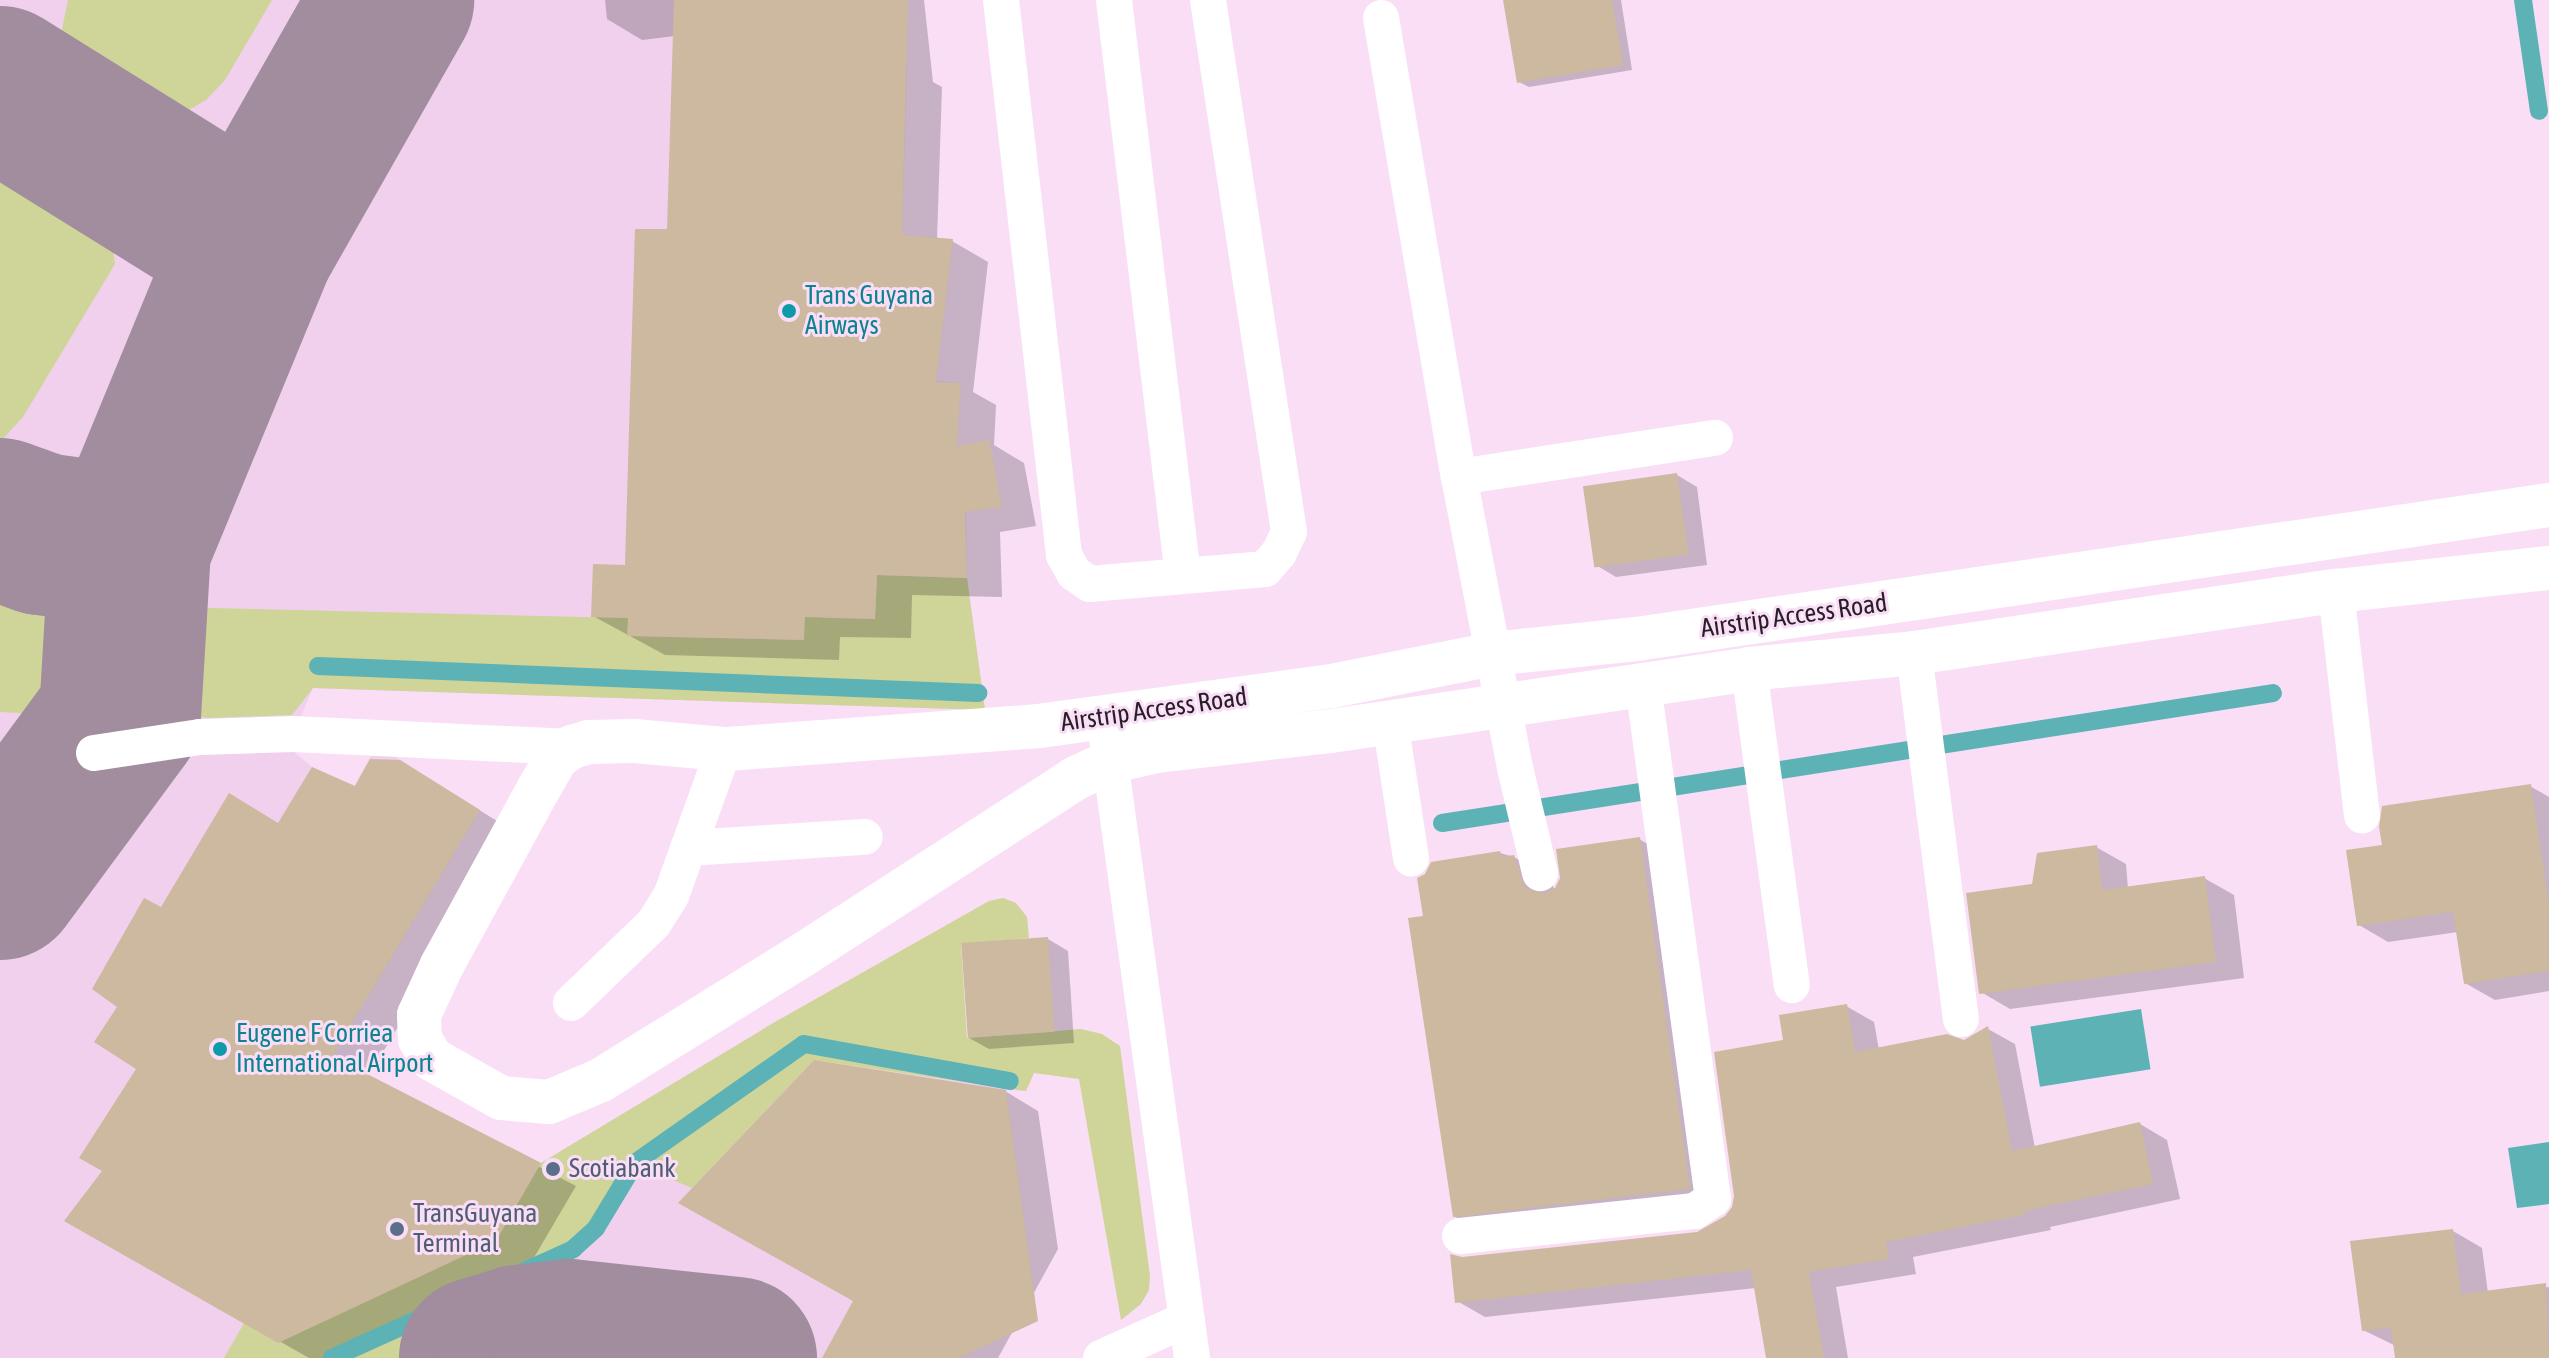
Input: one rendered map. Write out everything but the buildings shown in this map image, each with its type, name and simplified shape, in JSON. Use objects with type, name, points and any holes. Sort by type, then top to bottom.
[{"type":"street","name":"Airstrip Access Road","points":[[1093,770],[1154,730],[1331,686],[1493,654],[1637,639],[2549,505]]},
{"type":"street","name":"Airstrip Access Road","points":[[572,747],[589,742],[634,741],[724,749],[1040,726],[1102,717],[1154,730],[1331,731],[1503,703],[1749,669],[1916,672],[2336,591],[2549,568]]},
{"type":"street","points":[[572,747],[557,757],[539,788],[442,965],[419,1015],[420,1039],[432,1059],[501,1098],[527,1103],[549,1102],[601,1080],[1093,770]]},
{"type":"lane","points":[[1001,0],[1064,555],[1074,573],[1090,584],[1265,569],[1279,553],[1289,532],[1208,0]]},
{"type":"lane","points":[[1114,0],[1183,576]]},
{"type":"lane","points":[[1381,18],[1459,477],[1516,772],[1540,873]]},
{"type":"lane","points":[[1459,477],[1715,438]]},
{"type":"lane","points":[[2336,591],[2362,815]]},
{"type":"lane","points":[[1749,669],[1792,985]]},
{"type":"lane","points":[[1916,672],[1961,1019]]},
{"type":"lane","points":[[1460,1236],[1695,1211],[1713,1199],[1643,684]]},
{"type":"lane","points":[[1102,717],[1093,770],[1192,1358]]},
{"type":"lane","points":[[1390,721],[1410,848]]},
{"type":"lane","points":[[94,753],[200,737],[294,734],[572,747]]},
{"type":"lane","points":[[571,1003],[654,923],[671,896],[724,749]]},
{"type":"lane","points":[[688,848],[865,837]]},
{"type":"lane","points":[[1101,1358],[1187,1319]]},
{"type":"shaded area","points":[[0,0],[890,0],[804,61],[907,65],[902,235],[953,239],[936,381],[961,383],[957,446],[966,512],[967,578],[985,710],[313,688],[288,747],[312,767],[354,786],[377,745],[480,810],[332,1056],[541,1163],[775,1022],[1026,1091],[1006,1090],[1038,1321],[959,1358],[0,1358]]},
{"type":"shaded area","points":[[68,0],[272,0],[225,80],[206,100],[182,114],[155,121],[127,118],[102,108],[81,90],[67,65],[60,39]]},
{"type":"shaded area","points":[[15,157],[40,160],[64,168],[91,189],[110,221],[115,264],[23,417],[0,442],[0,160]]},
{"type":"shaded area","points":[[877,575],[967,578],[985,710],[313,688],[292,715],[208,718],[187,715],[167,698],[158,680],[155,664],[160,643],[175,621],[209,608],[628,618],[628,636],[803,640],[806,582],[823,582],[823,618],[875,619]]},
{"type":"shaded area","points":[[0,591],[70,615],[86,631],[92,653],[91,675],[78,695],[36,714],[0,712]]},
{"type":"shaded area","points":[[1003,898],[1016,903],[1027,917],[1029,938],[961,944],[967,1038],[1081,1029],[1102,1034],[1120,1046],[1150,1276],[1149,1290],[1141,1304],[1121,1320],[1079,1079],[1034,1073],[1026,1091],[814,1060],[692,1188],[637,1165],[599,1228],[569,1264],[606,1291],[589,1314],[546,1313],[504,1321],[409,1358],[224,1358],[244,1323],[495,1241],[541,1163],[775,1022],[989,901]]},
{"type":"shaded area","points":[[2141,1009],[2151,1069],[2040,1087],[2030,1027]]},
{"type":"shaded area","points":[[2549,1142],[2549,1204],[2517,1208],[2508,1148]]},
{"type":"waterway","points":[[2523,0],[2539,111]]},
{"type":"waterway","points":[[318,666],[978,693]]},
{"type":"waterway","points":[[1442,823],[2273,693]]},
{"type":"waterway","points":[[332,1358],[573,1249],[596,1228],[636,1162],[804,1044],[1010,1081]]},
{"type":"taxiway","points":[[0,879],[120,716],[130,546],[254,245],[393,0]]},
{"type":"taxiway","points":[[0,87],[254,245]]},
{"type":"taxiway","points":[[0,519],[42,534],[130,546]]},
{"type":"taxiway","points":[[480,1358],[520,1346],[569,1340],[736,1358]]},
{"type":"place","name":"Trans Guyana Airways","points":[[789,311]]},
{"type":"place","name":"Eugene F Corriea International Airport","points":[[220,1049]]},
{"type":"place","name":"Scotiabank","points":[[553,1169]]},
{"type":"place","name":"TransGuyana Terminal","points":[[397,1229]]}]
